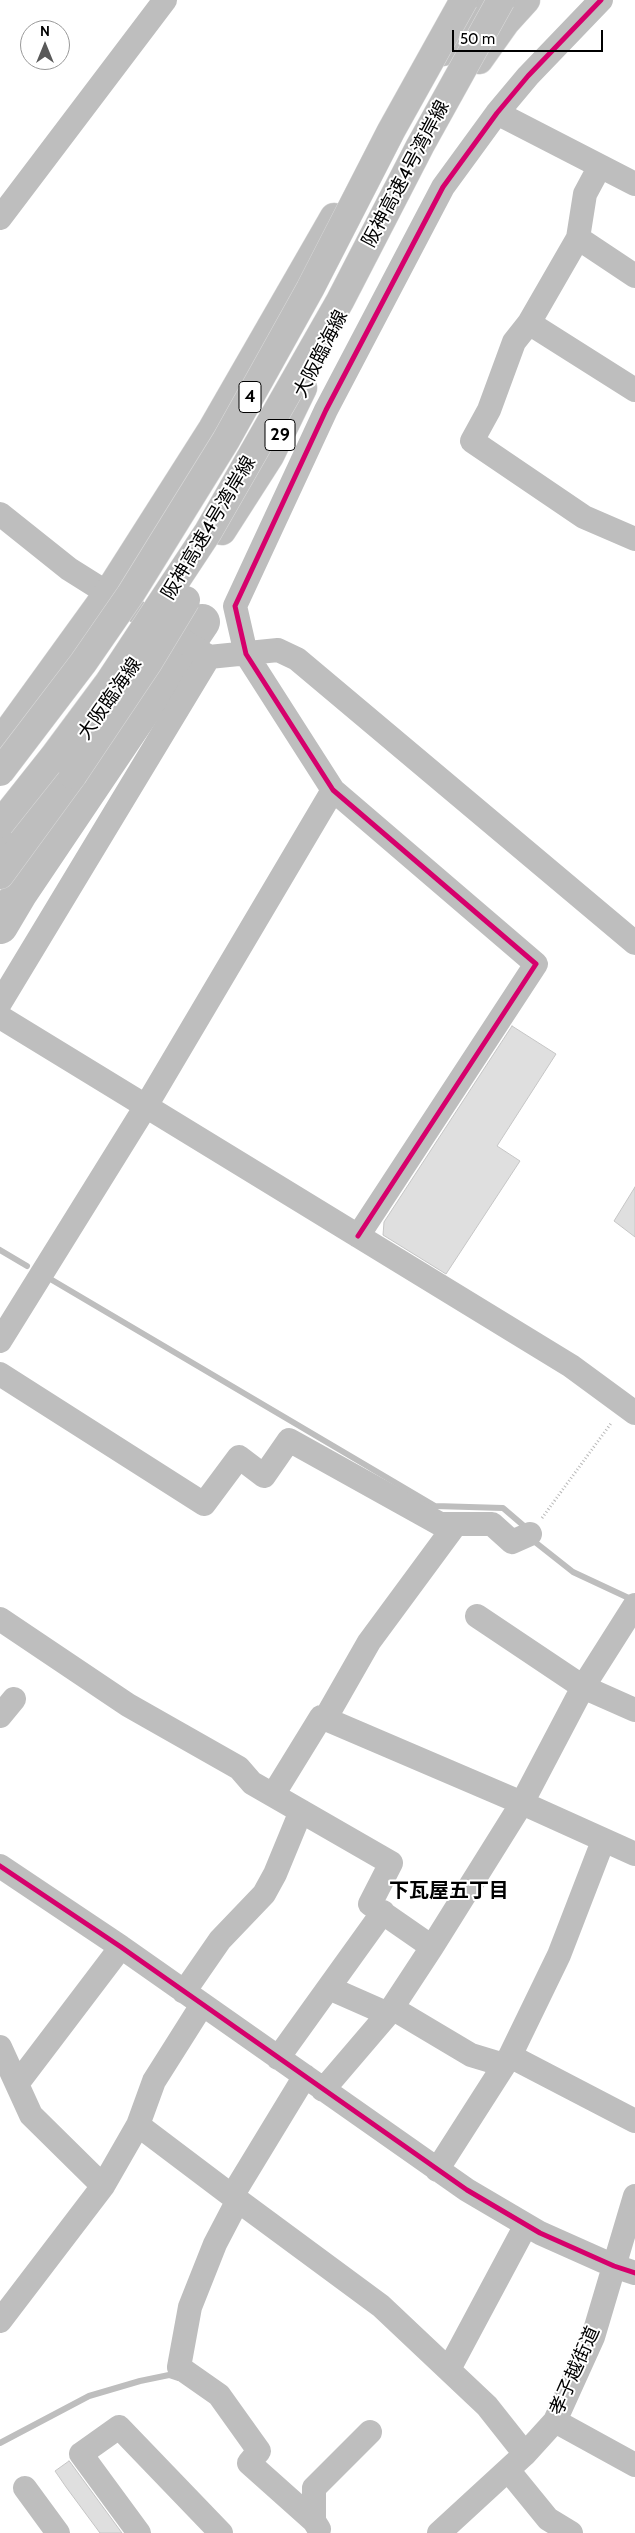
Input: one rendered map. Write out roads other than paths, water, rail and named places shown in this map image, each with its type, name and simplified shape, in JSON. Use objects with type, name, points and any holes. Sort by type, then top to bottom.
[{"type":"main road","name":"阪神高速4号湾岸線","points":[[0,772],[83,663],[130,595],[226,440],[310,289],[391,131],[464,0]]},
{"type":"main road","points":[[0,742],[107,594],[212,429],[287,296],[376,149],[429,69],[487,0]]},
{"type":"main road","name":"阪神高速4号湾岸線","points":[[0,824],[54,756],[159,609],[254,456],[340,301],[420,146],[502,0]]},
{"type":"main road","name":"大阪臨海線","points":[[0,849],[100,716],[270,456],[442,118],[472,70],[506,22],[526,0]]},
{"type":"main road","points":[[0,875],[67,783],[148,663],[212,556],[340,301]]},
{"type":"main road","points":[[0,750],[101,619],[226,440]]},
{"type":"street","points":[[0,218],[165,0]]},
{"type":"street","points":[[429,69],[458,0]]},
{"type":"street","points":[[358,1236],[536,964],[333,790],[246,654],[235,606],[305,454],[442,187],[497,113],[528,76],[602,0]]},
{"type":"street","points":[[497,113],[635,184]]},
{"type":"street","points":[[600,166],[586,194],[578,238],[529,323],[514,342],[489,410],[472,441],[584,516],[635,539]]},
{"type":"street","points":[[578,238],[635,276]]},
{"type":"street","points":[[529,323],[635,390]]},
{"type":"street","points":[[0,514],[69,569],[159,628],[208,657],[278,650],[297,659],[635,943]]},
{"type":"street","points":[[0,1003],[208,657]]},
{"type":"street","points":[[0,1340],[146,1106],[333,790]]},
{"type":"street","points":[[0,1017],[572,1366],[630,1410]]},
{"type":"street","points":[[0,1374],[204,1504],[239,1457],[264,1476],[289,1440],[440,1524],[492,1524],[512,1542],[530,1534]]},
{"type":"street","points":[[325,1719],[369,1642],[456,1524]]},
{"type":"street","points":[[318,2527],[249,2463],[258,2452],[219,2394],[179,2367],[190,2307],[235,2198],[314,2083],[390,2011],[522,1803],[583,1687],[635,1605]]},
{"type":"street","points":[[477,1616],[583,1687],[635,1710]]},
{"type":"street","points":[[0,1619],[128,1705],[239,1768],[252,1783],[391,1863],[370,1904],[432,1947]]},
{"type":"street","points":[[273,1795],[320,1717],[522,1803],[635,1854]]},
{"type":"street","points":[[0,2321],[103,2186],[138,2125],[154,2081],[220,1940],[264,1894],[275,1874],[301,1811]]},
{"type":"street","points":[[437,2170],[507,2060],[560,1954],[603,1841]]},
{"type":"street","points":[[0,1866],[122,1948],[437,2170],[526,2225],[624,2269]]},
{"type":"street","points":[[278,2058],[383,1912]]},
{"type":"street","points":[[17,2084],[122,1948]]},
{"type":"street","points":[[329,1988],[390,2011],[471,2055],[507,2060],[635,2121]]},
{"type":"street","points":[[0,2047],[31,2115],[103,2186]]},
{"type":"street","points":[[138,2125],[381,2306],[488,2406],[525,2454]]},
{"type":"street","name":"孝子越街道","points":[[438,2533],[525,2454],[555,2421],[624,2269],[635,2196]]},
{"type":"street","points":[[449,2369],[526,2225]]},
{"type":"street","points":[[555,2421],[635,2465]]},
{"type":"street","points":[[139,2533],[81,2454],[119,2426],[221,2533]]},
{"type":"street","points":[[318,2527],[314,2488],[370,2432]]},
{"type":"street","points":[[508,2470],[548,2519],[571,2533]]},
{"type":"street","points":[[25,2488],[58,2533]]},
{"type":"waterway","points":[[0,926],[19,894],[202,622]]},
{"type":"waterway","points":[[0,1250],[27,1266]]},
{"type":"waterway","points":[[52,1280],[435,1506],[503,1508],[524,1526]]},
{"type":"waterway","points":[[535,1542],[573,1572],[633,1600]]},
{"type":"waterway","points":[[0,2443],[89,2396],[140,2381],[169,2375],[178,2378]]},
{"type":"district","name":"下瓦屋五丁目","points":[[449,1891]]}]
